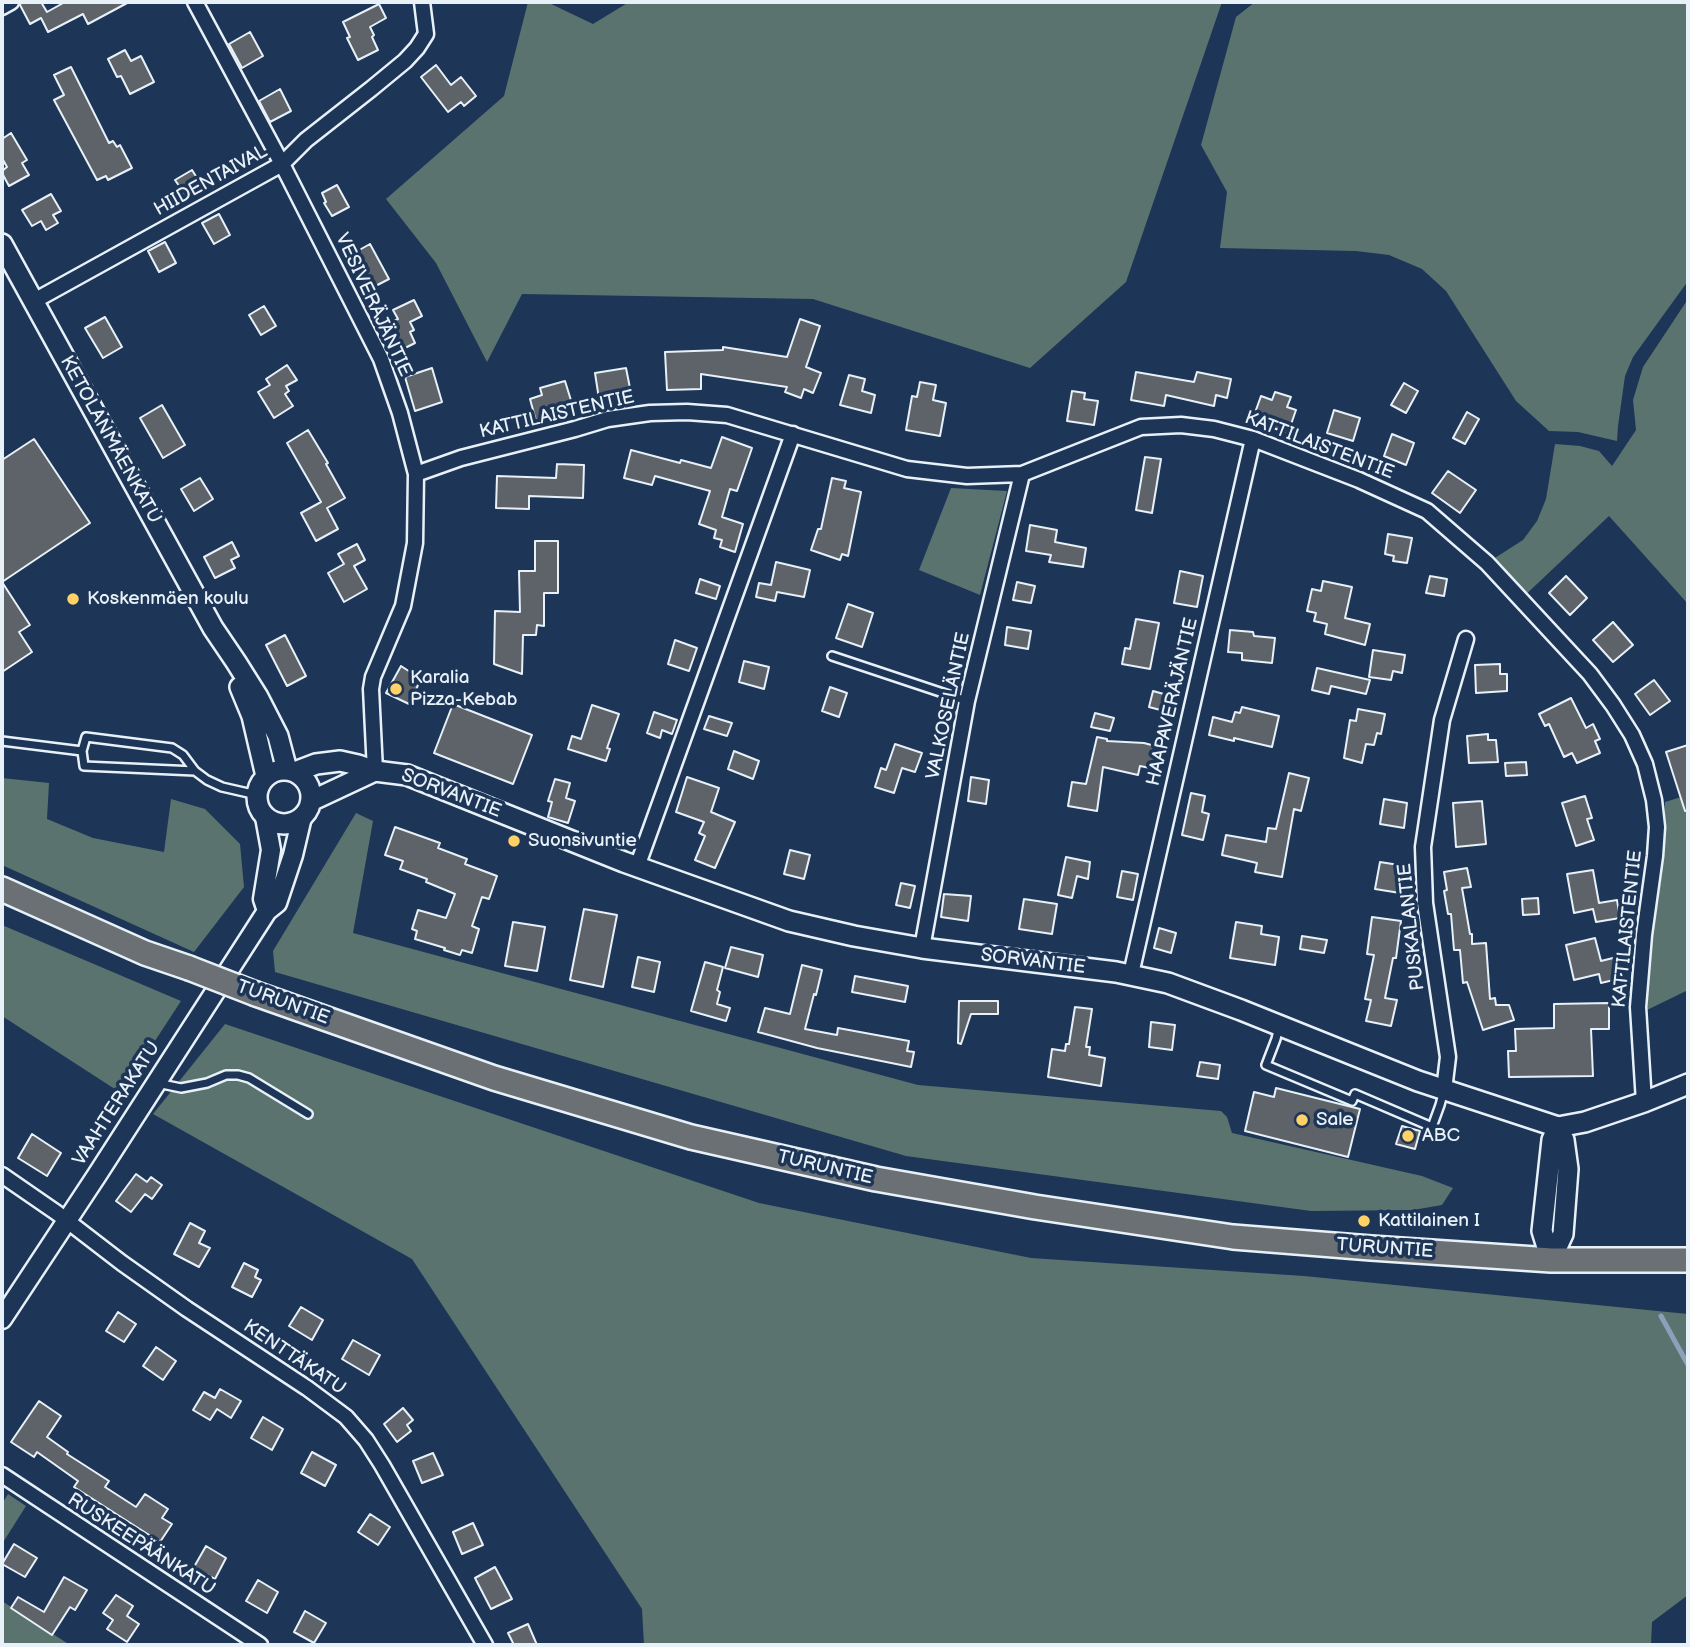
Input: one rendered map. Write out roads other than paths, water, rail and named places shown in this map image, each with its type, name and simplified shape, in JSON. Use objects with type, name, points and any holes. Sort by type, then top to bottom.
[{"type":"highway","name":"TURUNTIE","points":[[2,889],[145,953],[494,1078],[691,1137],[876,1179],[1035,1207],[1233,1237],[1551,1260],[1688,1259]]},
{"type":"main road","name":"KETOLANMÄENKATU","points":[[2,244],[218,636],[273,726],[291,771]]},
{"type":"main road","name":"KETOLANMÄENKATU","points":[[218,636],[252,716],[266,776]]},
{"type":"main road","name":"SORVANTIE","points":[[291,771],[340,761],[374,771],[407,775],[637,867],[789,921],[922,948],[1131,974],[1168,983],[1406,1077],[1558,1126],[1585,1122],[1686,1088]]},
{"type":"main road","points":[[291,771],[303,777],[311,792],[306,809],[288,824],[280,824],[265,817],[257,795],[260,783],[266,776],[272,772],[291,771]]},
{"type":"main road","name":"SORVANTIE","points":[[306,809],[374,771]]},
{"type":"main road","points":[[1551,1260],[1542,1231],[1552,1140],[1558,1126]]},
{"type":"street","points":[[2,7],[11,2]]},
{"type":"street","name":"VESIVERÄJÄNTIE","points":[[195,2],[282,164],[381,359],[400,413],[416,474],[415,542],[403,606],[373,677],[371,689],[374,771]]},
{"type":"street","name":"HIIDENTAIVAL","points":[[34,300],[282,164],[306,140],[405,61],[426,34],[422,2]]},
{"type":"street","name":"KATTILAISTENTIE","points":[[416,474],[461,457],[608,419],[650,413],[727,415],[907,469],[967,476],[1023,474],[1142,426],[1181,425],[1214,429],[1253,439],[1359,480],[1427,511],[1487,563],[1590,674],[1632,735],[1645,764],[1654,800],[1657,827],[1638,1007],[1644,1102]]},
{"type":"street","points":[[637,867],[793,434]]},
{"type":"street","name":"HAAPAVERÄJÄNTIE","points":[[1131,974],[1253,439]]},
{"type":"street","name":"VALKOSELÄNTIE","points":[[922,948],[967,701],[1023,474]]},
{"type":"street","name":"PUSKALANTIE","points":[[1444,1090],[1448,1056],[1425,903],[1423,847],[1442,720],[1466,639]]},
{"type":"street","name":"VAAHTERAKATU","points":[[2,1320],[267,911],[277,903],[306,809]]},
{"type":"street","points":[[265,817],[271,850],[263,900],[267,911]]},
{"type":"street","name":"KENTTÄKATU","points":[[2,1175],[187,1309],[307,1388],[346,1418],[366,1440],[382,1465],[485,1645]]},
{"type":"street","name":"RUSKEEPÄÄNKATU","points":[[2,1475],[250,1643]]},
{"type":"lane","points":[[832,656],[967,701]]},
{"type":"lane","points":[[195,771],[84,766],[82,751],[86,737],[172,748],[183,755],[195,771],[207,780],[257,795]]},
{"type":"lane","points":[[2,741],[82,751]]},
{"type":"lane","points":[[1279,1025],[1266,1065],[1352,1101],[1355,1094],[1432,1127],[1444,1090]]},
{"type":"lane","points":[[156,1083],[181,1088],[238,1074],[249,1077],[308,1114]]},
{"type":"waterway","points":[[1661,1316],[1688,1365]]},
{"type":"place","name":"Koskenmäen koulu","points":[[73,599]]},
{"type":"place","name":"Karalia Pizza-Kebab","points":[[396,689]]},
{"type":"place","name":"Suonsivuntie","points":[[514,841]]},
{"type":"place","name":"Sale","points":[[1302,1120]]},
{"type":"place","name":"ABC","points":[[1408,1136]]},
{"type":"place","name":"Kattilainen I","points":[[1364,1221]]}]
